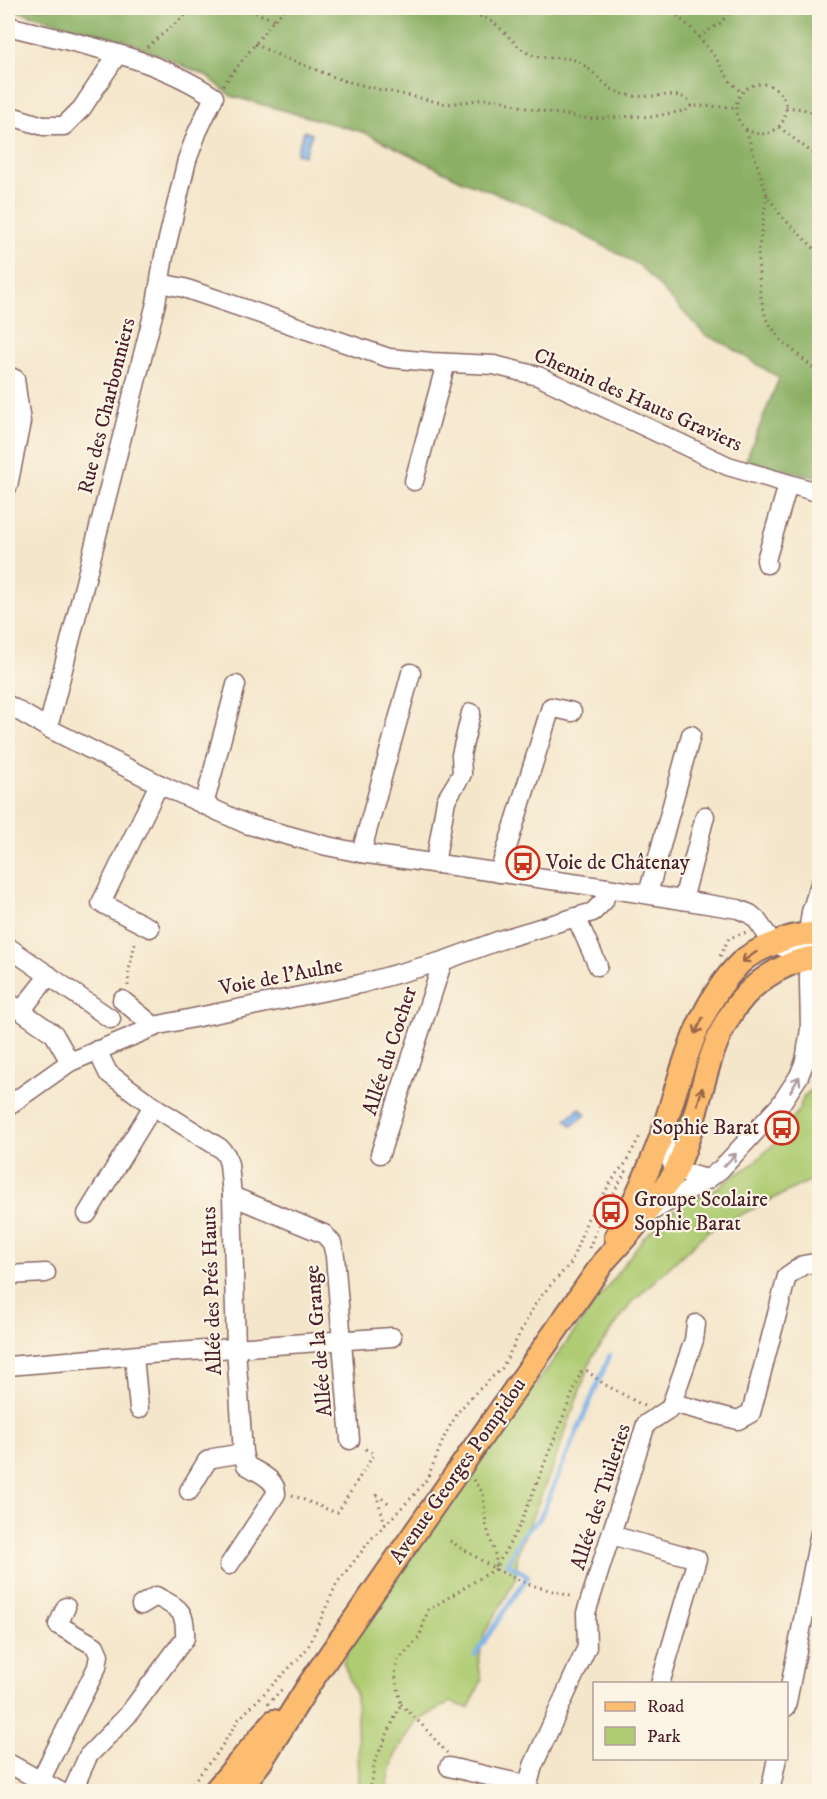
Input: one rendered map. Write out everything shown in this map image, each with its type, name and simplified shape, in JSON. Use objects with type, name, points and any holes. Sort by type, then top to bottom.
[{"type":"main road","name":"Avenue Georges Pompidou","points":[[214,1791],[267,1728],[300,1682],[596,1257],[651,1163],[693,1040],[714,995],[741,962],[759,950],[786,938],[814,934]]},
{"type":"main road","name":"Avenue Georges Pompidou","points":[[596,1257],[647,1214],[675,1171],[692,1125],[715,1043],[723,1025],[742,998],[767,976],[795,962],[814,957]]},
{"type":"main road","name":"Avenue Georges Pompidou","points":[[237,1791],[260,1763],[300,1682]]},
{"type":"main road","points":[[242,1791],[260,1763]]},
{"type":"street","points":[[8,26],[157,66],[181,77],[214,97]]},
{"type":"street","points":[[8,115],[43,126],[64,126],[126,57]]},
{"type":"street","name":"Rue des Charbonniers","points":[[48,728],[160,283],[164,256],[188,160],[197,133],[214,97]]},
{"type":"street","name":"Chemin des Hauts Graviers","points":[[160,283],[184,288],[389,358],[494,365],[538,376],[728,466],[819,493]]},
{"type":"street","points":[[414,481],[446,363]]},
{"type":"street","points":[[8,376],[15,379],[21,422],[8,486]]},
{"type":"street","points":[[767,564],[766,560],[788,485]]},
{"type":"street","points":[[361,853],[411,673]]},
{"type":"street","points":[[204,806],[236,685]]},
{"type":"street","points":[[8,705],[48,728],[159,784],[246,824],[361,853],[729,907],[750,914],[763,927],[773,944],[814,957]]},
{"type":"street","points":[[499,873],[551,707],[572,712]]},
{"type":"street","points":[[435,864],[446,800],[462,774],[461,755],[471,713]]},
{"type":"street","points":[[648,894],[692,735]]},
{"type":"street","points":[[145,925],[101,903],[159,784]]},
{"type":"street","points":[[684,900],[705,816]]},
{"type":"street","points":[[647,1214],[721,1169],[780,1105],[799,1076],[812,1062],[810,1029],[814,934],[811,912],[819,884]]},
{"type":"street","name":"Voie de l'Aulne","points":[[8,1106],[70,1062],[155,1027],[360,984],[443,961],[503,939],[593,912],[604,901],[599,887]]},
{"type":"street","points":[[576,917],[598,966]]},
{"type":"street","points":[[8,947],[111,1019]]},
{"type":"street","name":"Allée du Cocher","points":[[380,1154],[443,961]]},
{"type":"street","points":[[49,975],[14,1006],[54,1034],[70,1062]]},
{"type":"street","points":[[124,995],[155,1027]]},
{"type":"street","name":"Allée des Prés Hauts","points":[[97,1050],[108,1073],[153,1106],[220,1148],[226,1155],[232,1196],[236,1348],[243,1453]]},
{"type":"street","points":[[87,1214],[153,1106]]},
{"type":"street","points":[[661,1136],[675,1171],[708,1179]]},
{"type":"street","name":"Allée de la Grange","points":[[232,1196],[324,1233],[332,1243],[335,1256],[350,1440]]},
{"type":"street","points":[[665,1409],[738,1420],[751,1413],[786,1276],[802,1265],[819,1262]]},
{"type":"street","points":[[8,1275],[46,1273]]},
{"type":"street","name":"Allée des Tuileries","points":[[527,1788],[533,1766],[587,1647],[586,1621],[590,1602],[646,1424],[665,1409],[694,1340],[696,1324]]},
{"type":"street","points":[[8,1366],[392,1337]]},
{"type":"street","points":[[134,1356],[139,1409]]},
{"type":"street","points":[[189,1491],[207,1461],[243,1453],[246,1465],[274,1483],[276,1494],[229,1565]]},
{"type":"street","points":[[788,1696],[819,1533]]},
{"type":"street","points":[[611,1535],[697,1559],[660,1682]]},
{"type":"street","points":[[72,1791],[88,1756],[127,1716],[185,1638],[185,1623],[180,1609],[156,1596],[141,1605]]},
{"type":"street","points":[[40,1781],[97,1667],[99,1655],[95,1646],[58,1625],[66,1607]]},
{"type":"street","points":[[770,1791],[777,1760]]},
{"type":"street","points":[[8,1763],[61,1791]]},
{"type":"street","points":[[455,1768],[527,1788]]},
{"type":"path","points":[[126,57],[194,8]]},
{"type":"path","points":[[244,8],[274,20]]},
{"type":"path","points":[[214,97],[286,8]]},
{"type":"path","points":[[409,8],[417,11],[458,9],[486,18],[501,27],[526,52],[541,58],[567,58],[578,62],[620,93],[636,96],[676,96],[686,99],[691,106]]},
{"type":"path","points":[[668,8],[699,37],[730,81],[742,93]]},
{"type":"path","points":[[699,37],[720,23],[733,8]]},
{"type":"path","points":[[255,44],[342,80],[447,104],[486,99],[500,100],[550,113],[604,119],[651,117],[688,110],[691,106],[736,107]]},
{"type":"path","points":[[765,84],[779,92],[786,107],[779,127],[759,134],[746,129],[740,123],[736,107],[742,93],[756,85],[765,84]]},
{"type":"path","points":[[786,107],[803,109],[819,116]]},
{"type":"path","points":[[779,127],[819,159]]},
{"type":"path","points":[[746,129],[767,195],[782,217],[819,254]]},
{"type":"path","points":[[767,195],[758,254],[760,293],[766,319],[781,340],[819,374]]},
{"type":"path","points":[[124,995],[129,970],[145,925]]},
{"type":"path","points":[[185,1791],[218,1752],[238,1720],[308,1647],[337,1583],[385,1524],[427,1479],[446,1433],[458,1412],[502,1368],[534,1306],[571,1263],[587,1220],[625,1164],[639,1138],[640,1147]]},
{"type":"path","points":[[596,1257],[606,1206],[633,1160]]},
{"type":"path","points":[[455,1768],[423,1726],[401,1704],[395,1674],[398,1660],[420,1635],[428,1610],[495,1569],[520,1526],[581,1372],[587,1371],[604,1384],[665,1409]]},
{"type":"path","points":[[276,1488],[338,1512],[374,1454],[350,1440]]},
{"type":"path","points":[[468,1474],[483,1493],[486,1524],[496,1557],[495,1569]]},
{"type":"path","points":[[426,1488],[433,1479]]},
{"type":"path","points":[[385,1524],[376,1494],[390,1504]]},
{"type":"path","points":[[450,1541],[495,1569],[528,1584],[590,1602]]},
{"type":"path","points":[[268,1704],[300,1682]]},
{"type":"path","points":[[370,1791],[375,1761],[401,1704]]},
{"type":"green space","points":[[8,8],[819,8],[819,478],[746,460],[779,378],[727,345],[705,335],[639,265],[532,207],[463,181],[366,133],[231,96],[207,76],[124,40]]},
{"type":"green space","points":[[819,1084],[819,1176],[708,1231],[632,1302],[592,1357],[553,1466],[518,1552],[515,1581],[484,1634],[478,1666],[482,1679],[469,1708],[450,1702],[416,1722],[394,1757],[386,1791],[357,1791],[359,1778],[356,1696],[343,1662],[356,1635],[644,1237],[685,1201],[712,1191],[751,1165],[774,1144],[798,1111],[804,1096]]},
{"type":"water","points":[[304,131],[312,134],[304,156],[296,153]]},
{"type":"water","points":[[580,1108],[586,1115],[572,1126],[566,1119]]},
{"type":"waterway","points":[[475,1655],[528,1576],[507,1563],[522,1535],[540,1518],[610,1355]]},
{"type":"place","name":"Voie de Châtenay","points":[[523,863]]},
{"type":"place","name":"Sophie Barat","points":[[782,1128]]},
{"type":"place","name":"Groupe Scolaire Sophie Barat","points":[[611,1212]]}]
